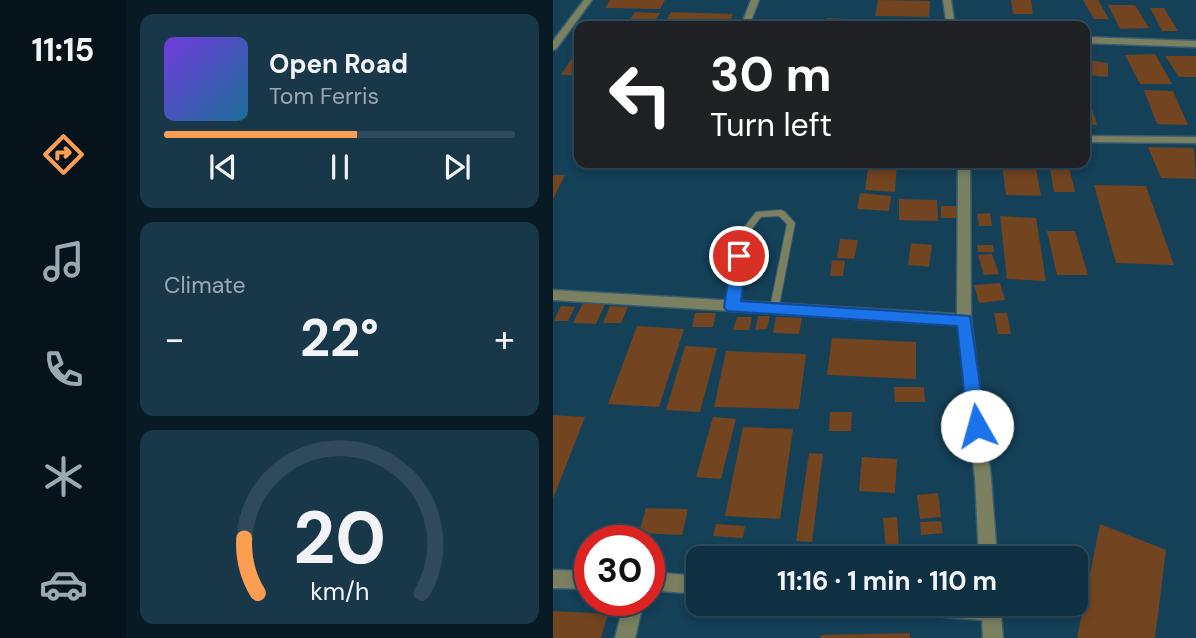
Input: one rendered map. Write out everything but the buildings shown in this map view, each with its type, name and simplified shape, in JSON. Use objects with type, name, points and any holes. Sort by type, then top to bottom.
[{"type":"street","points":[[553,47],[588,0]]},
{"type":"street","points":[[747,21],[755,0]]},
{"type":"street","points":[[947,0],[950,21]]},
{"type":"street","points":[[1090,40],[1196,44]]},
{"type":"street","points":[[1090,139],[1196,140]]},
{"type":"street","points":[[964,168],[964,320],[983,478],[987,546]]},
{"type":"street","points":[[553,295],[964,320]]},
{"type":"street","points":[[553,579],[574,580]]},
{"type":"street","points":[[665,582],[686,584]]},
{"type":"street","points":[[625,638],[631,616]]},
{"type":"street","points":[[992,616],[993,638]]},
{"type":"lane","points":[[732,307],[743,234],[759,214],[781,213],[791,223],[775,308]]},
{"type":"route","points":[[739,256],[732,307],[964,320],[977,426]]}]
